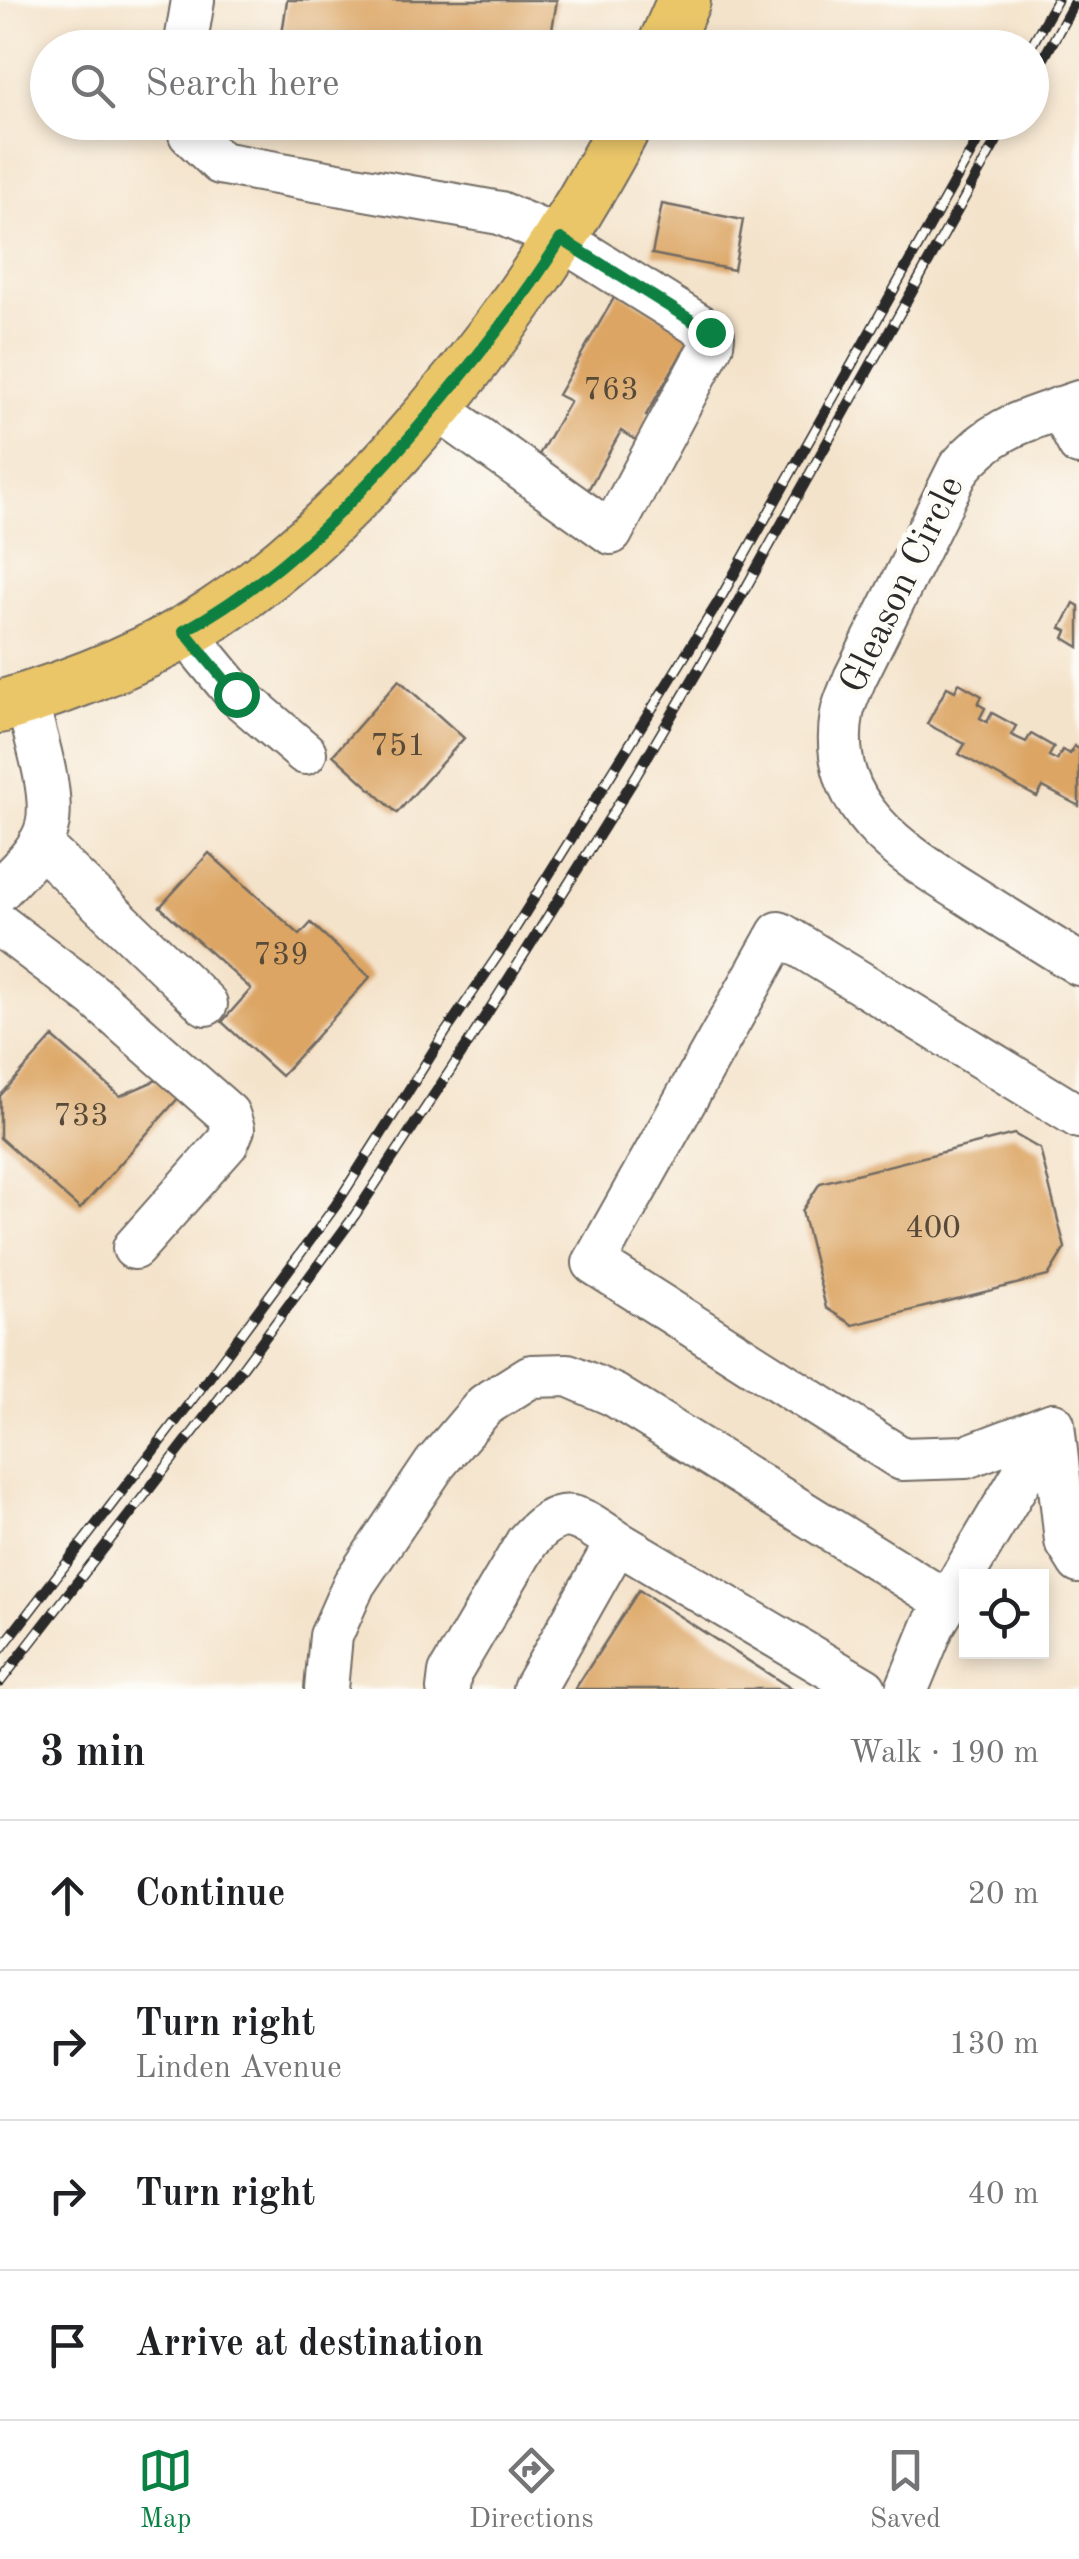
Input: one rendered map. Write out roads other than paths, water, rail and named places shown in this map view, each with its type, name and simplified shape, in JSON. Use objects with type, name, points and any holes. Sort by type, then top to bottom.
[{"type":"main road","points":[[671,30],[684,0]]},
{"type":"main road","points":[[13,703],[106,670],[184,631],[262,580],[312,540],[436,407],[502,326],[579,210],[616,140]]},
{"type":"street","points":[[188,30],[192,0]]},
{"type":"street","points":[[196,140],[220,163],[500,213],[561,239],[713,336],[611,532],[436,407]]},
{"type":"street","name":"Gleason Circle","points":[[1073,418],[994,434],[958,468],[855,678],[842,712],[841,747],[848,780],[863,812],[890,842],[1079,964]]},
{"type":"street","points":[[184,631],[236,694],[305,753]]},
{"type":"street","points":[[0,890],[39,844],[47,825],[46,784],[13,703]]},
{"type":"street","points":[[39,844],[206,1004]]},
{"type":"street","points":[[0,925],[94,996],[228,1114],[233,1129],[227,1143],[134,1248]]},
{"type":"street","points":[[1053,1424],[966,1457],[902,1460],[594,1263],[779,933],[1079,1117]]},
{"type":"street","points":[[326,1689],[330,1636],[354,1584],[435,1464],[485,1406],[531,1376],[568,1374],[614,1395],[947,1602]]},
{"type":"street","points":[[1053,1424],[1066,1541],[1079,1562]]},
{"type":"street","points":[[907,1689],[933,1626],[1053,1424]]},
{"type":"street","points":[[448,1689],[450,1673],[527,1542],[554,1518],[570,1515],[865,1689]]},
{"type":"street","points":[[534,1689],[617,1542]]},
{"type":"railway","points":[[1040,30],[1057,0]]},
{"type":"railway","points":[[1049,48],[1076,0]]},
{"type":"railway","points":[[0,1650],[336,1205],[503,948],[719,601],[978,140]]},
{"type":"railway","points":[[0,1682],[229,1386],[355,1215],[471,1039],[636,776],[734,609],[997,140]]}]
